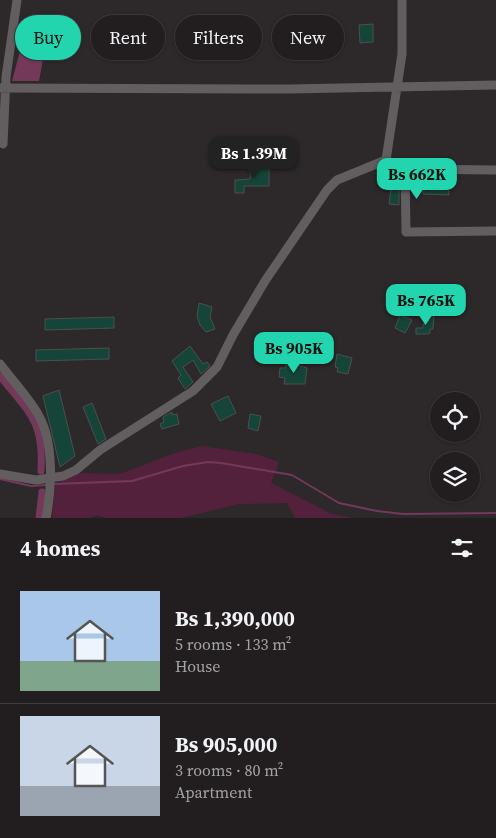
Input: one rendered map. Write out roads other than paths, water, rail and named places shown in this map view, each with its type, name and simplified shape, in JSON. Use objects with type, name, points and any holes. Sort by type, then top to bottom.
[{"type":"street","points":[[3,144],[3,88],[17,0]]},
{"type":"street","points":[[386,160],[402,54],[402,0]]},
{"type":"street","points":[[3,88],[289,90],[496,85]]},
{"type":"street","points":[[0,474],[49,482],[76,470],[100,450],[200,385],[217,367],[266,281],[327,190],[337,180],[386,160],[405,169],[496,170]]},
{"type":"street","points":[[405,169],[406,232],[496,231]]},
{"type":"street","points":[[0,364],[39,416],[49,455],[46,518]]},
{"type":"waterway","points":[[0,376],[27,409],[37,428],[40,440],[41,471]]},
{"type":"waterway","points":[[54,484],[132,481],[183,466],[208,462],[292,475],[339,503],[377,511],[403,514],[496,513]]},
{"type":"waterway","points":[[0,479],[31,486],[47,485]]},
{"type":"waterway","points":[[39,518],[42,492]]}]
